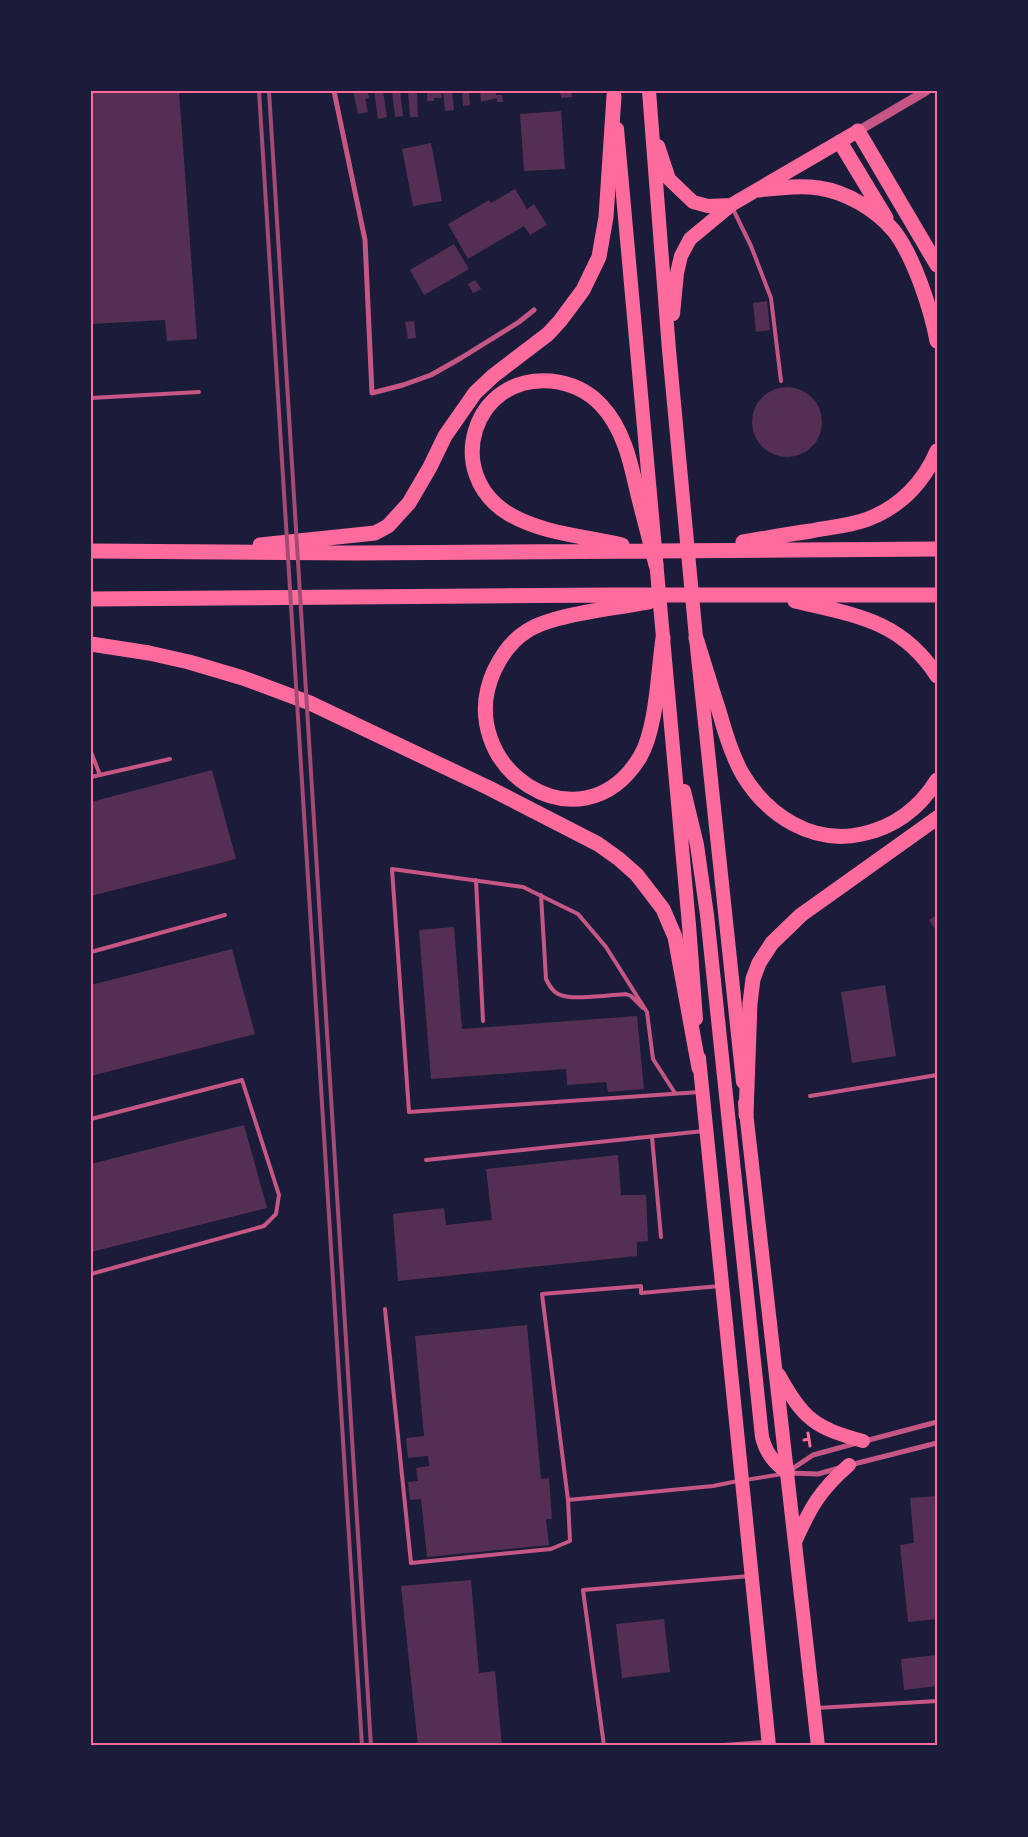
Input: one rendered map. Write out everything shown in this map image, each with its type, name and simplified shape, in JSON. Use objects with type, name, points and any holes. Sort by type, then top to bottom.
[{"type":"highway","points":[[649,91],[669,350],[696,638],[746,1115],[818,1746]]},
{"type":"highway","points":[[233,550],[375,533],[388,526],[397,518],[413,496],[445,436],[475,393],[499,371],[548,334],[583,290],[599,257],[606,217],[613,93]]},
{"type":"highway","points":[[613,93],[673,747],[699,1068],[769,1744]]},
{"type":"highway","points":[[651,127],[669,179],[693,202],[708,206],[732,206]]},
{"type":"highway","points":[[669,350],[677,273],[681,256],[690,239],[732,206],[858,131],[937,265]]},
{"type":"highway","points":[[840,142],[907,253],[922,290],[937,341]]},
{"type":"highway","points":[[759,190],[795,187],[819,188],[839,193],[870,210],[894,231]]},
{"type":"highway","points":[[605,546],[532,524],[509,514],[490,498],[482,487],[472,462],[475,430],[492,402],[502,392],[520,383],[539,380],[562,382],[581,389],[602,405],[612,418],[625,444],[656,565]]},
{"type":"highway","points":[[91,551],[191,552],[233,550],[355,553],[605,546],[643,551],[713,550],[846,525],[868,519],[889,509],[918,484],[928,471],[937,451]]},
{"type":"highway","points":[[736,547],[937,549]]},
{"type":"highway","points":[[769,595],[872,620],[892,630],[907,641],[930,665],[937,676]]},
{"type":"highway","points":[[91,599],[358,597],[609,603],[682,596],[937,595]]},
{"type":"highway","points":[[609,603],[550,621],[528,630],[511,644],[498,664],[488,685],[486,714],[490,740],[504,765],[522,782],[542,794],[561,799],[579,800],[597,795],[613,787],[627,773],[640,756],[648,738],[663,638]]},
{"type":"highway","points":[[696,638],[726,735],[743,775],[772,810],[788,822],[819,834],[856,835],[870,832],[899,820],[912,811],[937,780]]},
{"type":"highway","points":[[91,644],[149,653],[188,662],[243,678],[310,703],[481,784],[598,844],[619,859],[637,876],[663,909],[675,937],[699,1068]]},
{"type":"highway","points":[[673,747],[697,845],[706,906],[762,1436],[764,1445],[771,1458],[788,1473]]},
{"type":"highway","points":[[746,1115],[750,1004],[753,979],[759,963],[772,943],[801,915],[937,818]]},
{"type":"highway","points":[[775,1369],[799,1408],[814,1422],[833,1433],[863,1442]]},
{"type":"highway","points":[[795,1543],[807,1514],[818,1496],[826,1486],[850,1465]]},
{"type":"street","points":[[334,91],[366,240],[372,393],[431,376],[519,322],[534,310]]},
{"type":"street","points":[[858,131],[926,91]]},
{"type":"street","points":[[788,1473],[813,1455],[937,1422]]},
{"type":"street","points":[[788,1473],[818,1474],[937,1443]]},
{"type":"lane","points":[[732,206],[752,246],[771,298],[782,381]]},
{"type":"lane","points":[[91,398],[199,392]]},
{"type":"lane","points":[[91,752],[100,775]]},
{"type":"lane","points":[[91,778],[170,759]]},
{"type":"lane","points":[[675,1093],[653,1059],[647,1012],[606,948],[578,914],[524,887],[392,869],[408,1112],[702,1092]]},
{"type":"lane","points":[[476,880],[483,1021]]},
{"type":"lane","points":[[541,894],[546,979],[556,994],[566,997],[626,994],[631,996],[647,1012]]},
{"type":"lane","points":[[91,952],[225,915]]},
{"type":"lane","points":[[810,1096],[937,1075]]},
{"type":"lane","points":[[91,1119],[242,1080],[279,1195],[276,1214],[264,1226],[91,1274]]},
{"type":"lane","points":[[426,1160],[706,1130]]},
{"type":"lane","points":[[652,1137],[662,1236]]},
{"type":"lane","points":[[385,1309],[411,1563],[551,1549],[570,1542],[568,1500],[542,1294],[640,1286],[641,1293],[722,1286]]},
{"type":"lane","points":[[568,1500],[713,1486],[788,1473]]},
{"type":"lane","points":[[604,1746],[583,1590],[752,1576]]},
{"type":"lane","points":[[815,1708],[937,1702]]},
{"type":"lane","points":[[710,1746],[769,1744]]},
{"type":"path","points":[[804,1440],[809,1439]]},
{"type":"building","points":[[91,91],[179,91],[197,339],[167,341],[165,320],[91,324]]},
{"type":"building","points":[[353,91],[368,92],[369,98],[365,99],[368,112],[358,114]]},
{"type":"building","points":[[374,91],[383,91],[387,117],[378,119]]},
{"type":"building","points":[[392,91],[400,91],[403,116],[395,117]]},
{"type":"building","points":[[408,91],[417,91],[418,117],[410,117]]},
{"type":"building","points":[[427,91],[441,91],[442,98],[434,98],[434,101],[427,101]]},
{"type":"building","points":[[443,91],[452,91],[454,110],[445,111]]},
{"type":"building","points":[[462,91],[469,91],[470,105],[463,106]]},
{"type":"building","points":[[480,91],[496,91],[496,95],[502,95],[503,102],[497,102],[497,98],[481,102]]},
{"type":"building","points":[[560,91],[571,91],[572,97],[561,98]]},
{"type":"building","points":[[561,111],[565,169],[524,171],[520,114]]},
{"type":"building","points":[[431,143],[442,201],[413,206],[402,149]]},
{"type":"building","points":[[515,189],[527,209],[534,204],[547,225],[530,235],[524,226],[468,259],[448,224],[489,200],[491,203]]},
{"type":"building","points":[[454,244],[469,269],[424,295],[410,270]]},
{"type":"building","points":[[475,280],[481,289],[473,293],[468,284]]},
{"type":"building","points":[[767,301],[770,330],[756,332],[753,303]]},
{"type":"building","points":[[414,321],[416,338],[408,339],[405,322]]},
{"type":"building","points":[[780,387],[794,387],[807,392],[817,402],[822,415],[822,429],[817,442],[807,452],[794,457],[780,457],[767,452],[757,442],[752,429],[752,415],[757,402],[767,392]]},
{"type":"building","points":[[212,770],[236,859],[91,896],[91,802]]},
{"type":"building","points":[[937,915],[937,932],[929,920]]},
{"type":"building","points":[[454,927],[462,1029],[637,1016],[644,1089],[608,1092],[606,1082],[567,1085],[566,1069],[431,1079],[419,930]]},
{"type":"building","points":[[232,949],[255,1034],[91,1076],[91,985]]},
{"type":"building","points":[[885,985],[896,1056],[852,1063],[841,992]]},
{"type":"building","points":[[244,1125],[267,1208],[91,1252],[91,1164]]},
{"type":"building","points":[[618,1155],[621,1195],[646,1195],[648,1241],[637,1242],[637,1256],[398,1281],[393,1214],[444,1208],[446,1225],[492,1220],[486,1169]]},
{"type":"building","points":[[527,1325],[541,1479],[549,1478],[552,1519],[546,1519],[549,1545],[427,1557],[421,1499],[410,1500],[408,1482],[418,1481],[416,1468],[429,1466],[428,1456],[408,1458],[406,1438],[424,1436],[415,1336]]},
{"type":"building","points":[[937,1496],[937,1619],[908,1622],[900,1545],[914,1543],[910,1498]]},
{"type":"building","points":[[471,1580],[479,1673],[495,1671],[502,1746],[418,1746],[401,1586]]},
{"type":"building","points":[[664,1619],[670,1672],[622,1678],[616,1624]]},
{"type":"building","points":[[937,1655],[937,1686],[904,1690],[901,1659]]},
{"type":"railway","points":[[259,91],[362,1746]]},
{"type":"railway","points":[[269,91],[371,1746]]}]
